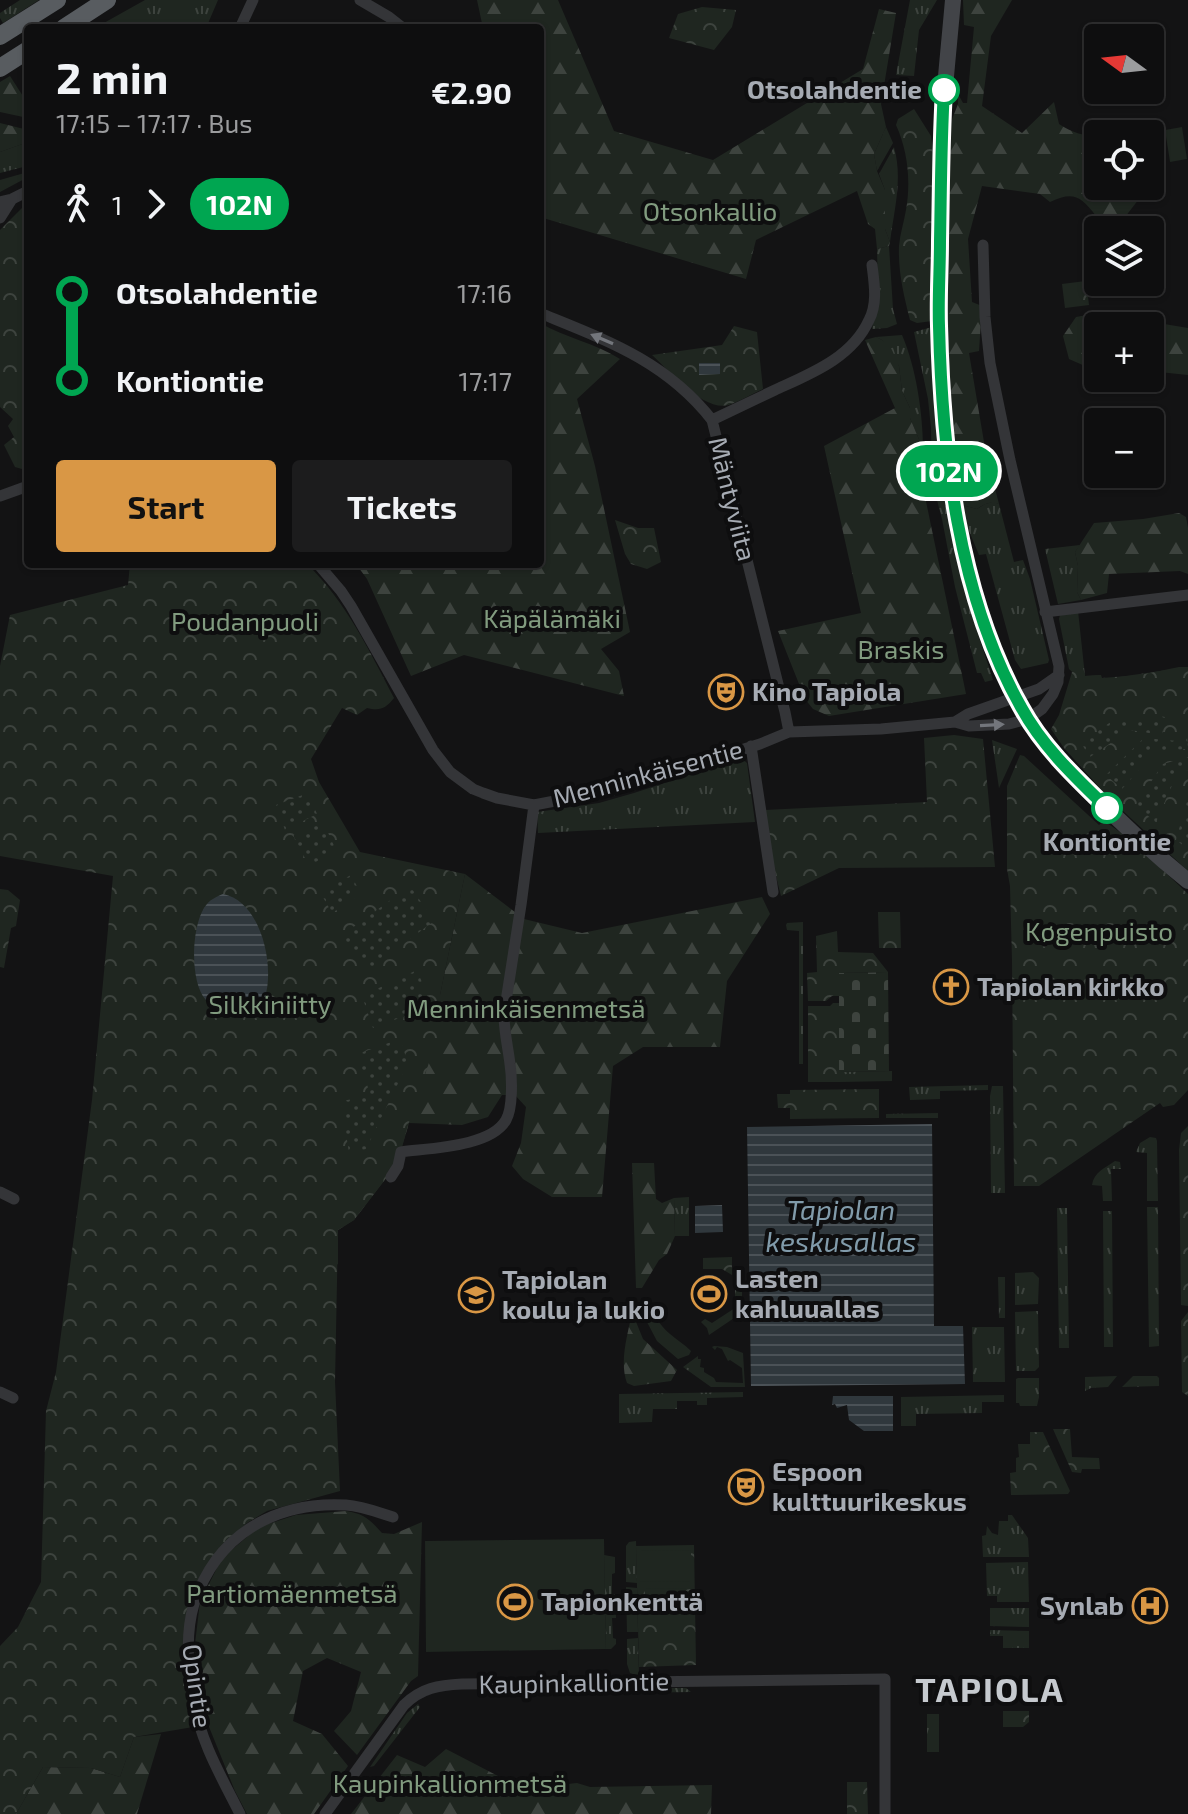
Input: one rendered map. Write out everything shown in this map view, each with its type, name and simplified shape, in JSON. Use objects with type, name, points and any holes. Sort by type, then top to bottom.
[{"type":"highway","points":[[8,31],[57,0]]},
{"type":"highway","points":[[70,24],[107,0]]},
{"type":"highway","points":[[0,68],[24,53]]},
{"type":"main road","points":[[953,0],[941,142],[939,324],[942,401],[950,477],[969,570],[984,624],[1003,672],[1028,719],[1069,770],[1186,880]]},
{"type":"street","points":[[242,24],[253,0]]},
{"type":"street","points":[[360,0],[399,24]]},
{"type":"street","points":[[0,218],[6,201]]},
{"type":"street","points":[[983,245],[990,363],[1058,663],[1059,675],[1053,694],[1042,709],[1028,719]]},
{"type":"street","points":[[712,420],[820,369],[855,342],[870,320],[873,307],[875,288],[872,265]]},
{"type":"street","name":"Mäntyviita","points":[[544,315],[625,348],[661,371],[703,408],[712,420],[789,732]]},
{"type":"street","points":[[0,496],[24,487]]},
{"type":"street","name":"Menninkäisentie","points":[[322,568],[351,606],[441,762],[473,789],[497,798],[534,805],[617,789],[789,732],[881,729],[955,722],[969,726],[1009,724],[1028,719]]},
{"type":"street","points":[[1045,612],[1188,595]]},
{"type":"street","points":[[1015,696],[1039,689],[1059,675]]},
{"type":"street","name":"Menninkäisentie","points":[[955,722],[1015,696]]},
{"type":"street","points":[[751,746],[773,892]]},
{"type":"street","points":[[391,1177],[398,1166],[401,1152],[484,1139],[496,1132],[508,1117],[511,1066],[504,1014],[534,805]]},
{"type":"street","points":[[0,1192],[14,1199]]},
{"type":"street","points":[[0,1392],[13,1398]]},
{"type":"street","name":"Opintie","points":[[240,1814],[208,1749],[194,1702],[188,1637],[193,1606],[202,1583],[212,1564],[229,1544],[248,1527],[267,1517],[308,1507],[344,1505],[393,1517]]},
{"type":"street","name":"Kaupinkalliontie","points":[[325,1814],[404,1705],[423,1690],[443,1685],[885,1679],[885,1814]]},
{"type":"green space","points":[[20,0],[39,0],[3,23],[0,13]]},
{"type":"green space","points":[[145,0],[218,0],[208,24],[102,24]]},
{"type":"green space","name":"Otsonkallio","points":[[477,0],[558,0],[614,131],[713,160],[863,69],[879,9],[896,13],[881,104],[886,127],[874,154],[885,190],[885,229],[889,246],[877,249],[875,229],[868,224],[857,191],[756,240],[746,279],[544,218],[544,24],[482,24]]},
{"type":"green space","points":[[910,0],[937,0],[919,30],[914,76],[896,75]]},
{"type":"green space","points":[[963,0],[1012,0],[991,36],[982,106],[1022,133],[1054,102],[1059,124],[1084,134],[1084,200],[1138,200],[1126,216],[1096,216],[1076,197],[1050,202],[1040,194],[982,186],[968,239],[972,302],[982,306],[979,351],[969,353],[986,454],[999,504],[987,504],[977,509],[962,505],[951,421],[946,336],[946,135],[958,104],[958,94],[963,103],[967,103],[974,27],[964,25]]},
{"type":"green space","points":[[702,7],[736,10],[732,27],[714,50],[669,38],[678,14]]},
{"type":"green space","points":[[10,76],[24,98],[24,117],[0,112],[0,82]]},
{"type":"green space","points":[[914,109],[931,136],[934,160],[932,321],[917,323],[910,320],[899,265],[908,178],[906,156],[896,125],[898,119]]},
{"type":"green space","points":[[0,123],[24,129],[24,143],[0,152]]},
{"type":"green space","points":[[886,127],[893,143],[877,171],[874,154]]},
{"type":"green space","points":[[1182,127],[1187,159],[1170,162],[1165,130]]},
{"type":"green space","points":[[24,143],[24,167],[0,173],[0,152]]},
{"type":"green space","points":[[894,147],[898,183],[890,242],[885,229],[885,190],[879,174]]},
{"type":"green space","points":[[24,173],[24,179],[0,192],[0,180]]},
{"type":"green space","points":[[24,206],[22,469],[15,467],[4,445],[14,437],[8,426],[13,419],[0,407],[0,230]]},
{"type":"green space","points":[[889,246],[893,309],[897,324],[872,329],[878,290],[877,249]]},
{"type":"green space","points":[[1084,281],[1084,296],[1088,296],[1089,305],[1065,308],[1062,284]]},
{"type":"green space","points":[[1084,316],[1084,366],[1069,359],[1063,336],[1076,317]]},
{"type":"green space","points":[[1164,324],[1188,328],[1188,375],[1164,372]]},
{"type":"green space","name":"Käpälämäki","points":[[544,325],[620,359],[577,399],[595,466],[630,632],[601,649],[619,671],[624,696],[464,655],[411,676],[367,579],[359,568],[544,568]]},
{"type":"green space","points":[[734,326],[757,332],[763,389],[729,405],[719,406],[698,396],[652,355],[722,345]]},
{"type":"green space","points":[[932,327],[944,485],[960,573],[993,680],[985,682],[981,673],[977,673],[932,481],[928,399],[914,332]]},
{"type":"green space","points":[[902,335],[918,391],[923,449],[902,391],[899,366],[882,340],[876,337]]},
{"type":"green space","name":"Braskis","points":[[876,337],[892,350],[899,366],[902,391],[923,449],[923,487],[966,694],[829,716],[813,709],[805,699],[778,631],[861,613],[824,446],[895,408],[865,340]]},
{"type":"green space","points":[[993,502],[999,504],[1014,562],[1023,560],[1030,579],[1048,663],[1021,669],[1015,660],[986,554],[979,555],[967,526],[962,505],[977,509]]},
{"type":"green space","points":[[1179,513],[1186,517],[1188,528],[1188,574],[1180,571],[1109,574],[1107,593],[1081,600],[1077,592],[1075,552],[1094,523]]},
{"type":"green space","points":[[615,520],[638,528],[654,528],[661,562],[647,569],[631,564]]},
{"type":"green space","points":[[1080,545],[1075,552],[1077,592],[1081,600],[1058,604],[1045,549]]},
{"type":"green space","name":"Silkkiniitty","points":[[130,568],[311,568],[345,610],[394,698],[382,708],[367,708],[357,715],[342,708],[311,759],[319,782],[360,852],[465,874],[440,995],[438,1036],[397,1164],[354,1220],[338,1230],[335,1382],[340,1491],[267,1511],[247,1523],[230,1539],[212,1564],[188,1637],[193,1727],[134,1737],[120,1777],[91,1768],[43,1767],[16,1814],[0,1814],[0,1646],[18,1627],[41,1582],[46,1411],[56,1372],[92,1100],[113,876],[0,856],[0,666],[10,615],[128,585]]},
{"type":"green space","points":[[1078,611],[1085,676],[1112,678],[1188,667],[1095,693],[1069,669],[1059,619],[1060,615]]},
{"type":"green space","points":[[1188,667],[1188,871],[1109,798],[1051,729],[1059,715],[1072,672],[1085,673],[1085,676],[1101,675],[1102,678],[1140,675]]},
{"type":"green space","points":[[1154,715],[1165,717],[1162,735],[1130,730],[1090,757],[1081,743],[1115,719],[1151,723]]},
{"type":"green space","points":[[954,735],[983,739],[995,867],[839,868],[781,896],[765,810],[927,802],[924,738]]},
{"type":"green space","points":[[1178,736],[1187,736],[1188,749],[1156,751],[1122,789],[1106,775],[1144,738],[1177,741]]},
{"type":"green space","points":[[992,740],[1017,749],[999,788]]},
{"type":"green space","name":"Køgenpuisto","points":[[1020,755],[1099,825],[1104,821],[1130,839],[1188,894],[1188,1090],[1174,1105],[1163,1107],[1160,1103],[1039,1186],[1014,1186],[1007,786]]},
{"type":"green space","points":[[1188,757],[1188,770],[1177,774],[1156,822],[1135,806],[1163,764]]},
{"type":"green space","points":[[741,758],[747,763],[755,822],[538,833],[537,812],[599,803]]},
{"type":"green space","points":[[308,793],[317,814],[285,830],[276,805]]},
{"type":"green space","points":[[1188,797],[1188,849],[1176,840]]},
{"type":"green space","points":[[323,822],[336,850],[309,866],[293,835]]},
{"type":"green space","name":"Menninkäisenmetsä","points":[[465,874],[524,919],[582,933],[762,897],[770,914],[727,981],[720,1047],[643,1047],[613,1066],[602,1197],[552,1197],[523,1179],[512,1166],[521,1143],[526,1107],[515,1095],[502,1095],[488,1117],[462,1125],[409,1123],[397,1164],[354,1220],[338,1230],[338,1264],[314,1277],[440,995]]},
{"type":"green space","points":[[351,875],[361,894],[332,913],[320,892]]},
{"type":"green space","points":[[410,886],[434,921],[367,971],[341,936]]},
{"type":"green space","points":[[0,889],[8,890],[20,900],[4,968],[0,967]]},
{"type":"green space","points":[[878,912],[900,912],[901,948],[879,948]]},
{"type":"green space","points":[[803,922],[803,1064],[799,1064],[799,931],[787,930],[786,925]]},
{"type":"green space","points":[[837,931],[838,952],[873,953],[888,972],[839,973],[839,996],[832,996],[826,1001],[808,1001],[807,973],[817,972],[816,936]]},
{"type":"green space","points":[[415,971],[431,1006],[373,1028],[362,996]]},
{"type":"green space","points":[[888,972],[889,1071],[839,1072],[839,973]]},
{"type":"green space","points":[[839,1003],[839,1082],[808,1082],[808,1006],[830,1006]]},
{"type":"green space","points":[[400,1039],[408,1063],[366,1149],[349,1153],[341,1101],[370,1094],[360,1055]]},
{"type":"green space","points":[[892,1071],[892,1081],[839,1082],[839,1072]]},
{"type":"green space","points":[[988,1085],[988,1090],[940,1091],[940,1099],[910,1100],[909,1087]]},
{"type":"green space","points":[[992,1086],[1003,1086],[1005,1193],[991,1193]]},
{"type":"green space","points":[[879,1089],[879,1118],[790,1119],[790,1108],[778,1108],[777,1094],[790,1094],[790,1090]]},
{"type":"green space","points":[[938,1113],[938,1118],[886,1118],[886,1114]]},
{"type":"green space","points":[[1188,1126],[1188,1306],[1181,1305],[1179,1150],[1181,1133]]},
{"type":"green space","points":[[1150,1137],[1157,1141],[1158,1201],[1147,1201],[1147,1153],[1136,1152],[1140,1143]]},
{"type":"green space","points":[[1115,1161],[1120,1162],[1121,1169],[1111,1169],[1112,1201],[1103,1201],[1102,1186],[1092,1185],[1093,1181],[1100,1171]]},
{"type":"green space","points":[[632,1163],[654,1163],[656,1199],[662,1203],[674,1198],[675,1236],[667,1254],[659,1260],[642,1288],[636,1288]]},
{"type":"green space","points":[[689,1197],[689,1236],[675,1236],[674,1198]]},
{"type":"green space","points":[[1147,1207],[1158,1207],[1159,1346],[1149,1347]]},
{"type":"green space","points":[[1057,1208],[1067,1208],[1069,1348],[1059,1348]]},
{"type":"green space","points":[[1103,1211],[1112,1211],[1113,1347],[1104,1347]]},
{"type":"green space","points":[[732,1257],[732,1275],[722,1269],[703,1269],[703,1258]]},
{"type":"green space","points":[[1033,1272],[1039,1278],[1038,1304],[1015,1305],[1015,1273]]},
{"type":"green space","points":[[998,1277],[1005,1277],[1005,1318],[999,1318]]},
{"type":"green space","points":[[735,1280],[742,1281],[742,1310],[709,1335],[701,1322],[705,1319],[712,1323],[735,1308]]},
{"type":"green space","points":[[644,1299],[662,1327],[691,1351],[689,1355],[678,1359],[657,1341],[638,1305]]},
{"type":"green space","points":[[1038,1311],[1039,1367],[1035,1371],[1016,1371],[1015,1312]]},
{"type":"green space","points":[[632,1312],[643,1339],[677,1370],[671,1381],[634,1386],[627,1383],[624,1357]]},
{"type":"green space","points":[[1188,1312],[1188,1396],[1182,1392],[1181,1321]]},
{"type":"green space","points":[[972,1327],[1004,1327],[1005,1382],[973,1382]]},
{"type":"green space","points":[[714,1346],[743,1353],[745,1387],[711,1387],[683,1367],[698,1356],[701,1359],[700,1367],[716,1382],[743,1383],[742,1368],[728,1361],[722,1349],[717,1347],[715,1350]]},
{"type":"green space","points":[[1117,1376],[1108,1387],[1085,1391],[1085,1377]]},
{"type":"green space","points":[[1133,1376],[1157,1376],[1159,1386],[1122,1387]]},
{"type":"green space","points":[[1018,1378],[1039,1378],[1037,1406],[1020,1406],[1016,1403]]},
{"type":"green space","points":[[743,1392],[743,1397],[707,1398],[707,1405],[697,1405],[697,1401],[677,1401],[677,1409],[653,1409],[652,1422],[619,1423],[619,1394]]},
{"type":"green space","points":[[1004,1395],[1004,1402],[982,1402],[982,1413],[916,1414],[916,1426],[901,1426],[901,1397]]},
{"type":"green space","points":[[1053,1429],[1070,1429],[1072,1457],[1099,1458],[1100,1469],[1072,1472]]},
{"type":"green space","points":[[1030,1432],[1043,1432],[1070,1491],[1068,1494],[1011,1495],[1010,1473],[1016,1472],[1018,1444],[1030,1444]]},
{"type":"green space","name":"Partiomäenmetsä","points":[[346,1511],[367,1518],[382,1533],[394,1534],[422,1522],[418,1676],[411,1681],[357,1755],[334,1731],[351,1711],[361,1672],[327,1658],[303,1671],[293,1721],[322,1734],[348,1766],[314,1814],[247,1814],[199,1702],[195,1644],[200,1602],[222,1558],[259,1527],[296,1515]]},
{"type":"green space","points":[[1008,1515],[1012,1515],[1028,1538],[1029,1557],[983,1557],[982,1536],[986,1535],[987,1526],[998,1535],[999,1521],[1008,1521]]},
{"type":"green space","name":"Tapionkenttä","points":[[604,1539],[606,1649],[426,1652],[425,1541]]},
{"type":"green space","points":[[636,1541],[637,1583],[626,1582],[626,1546]]},
{"type":"green space","points":[[694,1545],[696,1665],[639,1667],[636,1546]]},
{"type":"green space","points":[[691,1550],[691,1581],[640,1582],[640,1551]]},
{"type":"green space","points":[[604,1555],[615,1557],[612,1594],[615,1594],[616,1618],[612,1618],[616,1644],[611,1649],[606,1649]]},
{"type":"green space","points":[[1028,1562],[1029,1602],[997,1602],[997,1596],[987,1596],[986,1563]]},
{"type":"green space","points":[[626,1587],[637,1588],[638,1632],[627,1632]]},
{"type":"green space","points":[[686,1588],[686,1609],[645,1609],[645,1589]]},
{"type":"green space","points":[[990,1608],[1029,1608],[1029,1627],[990,1626]]},
{"type":"green space","points":[[990,1630],[1029,1631],[1029,1648],[1003,1648],[1003,1636],[990,1636]]},
{"type":"green space","points":[[638,1638],[639,1676],[630,1673],[627,1664],[627,1639]]},
{"type":"green space","points":[[629,1688],[686,1688],[691,1692],[628,1693]]},
{"type":"green space","points":[[418,1704],[420,1707],[374,1766],[370,1767],[407,1713]]},
{"type":"green space","points":[[1003,1711],[1029,1711],[1029,1722],[1023,1727],[1003,1727]]},
{"type":"green space","points":[[927,1714],[939,1714],[939,1752],[927,1752]]},
{"type":"green space","points":[[161,1734],[137,1814],[16,1814],[43,1767],[91,1768],[120,1777],[134,1737]]},
{"type":"green space","name":"Kaupinkallionmetsä","points":[[446,1749],[523,1789],[577,1783],[590,1787],[712,1785],[711,1814],[351,1814],[397,1755],[425,1767]]},
{"type":"green space","points":[[847,1782],[867,1782],[868,1814],[847,1814]]},
{"type":"water","points":[[699,363],[720,363],[720,374],[699,375]]},
{"type":"water","points":[[223,894],[236,899],[256,921],[266,953],[268,984],[265,997],[240,1008],[210,1003],[197,980],[194,952],[198,924],[207,904]]},
{"type":"water","name":"Tapiolan keskusallas","points":[[932,1124],[934,1326],[963,1326],[965,1384],[751,1386],[747,1127]]},
{"type":"water","points":[[722,1205],[723,1232],[695,1233],[695,1206]]},
{"type":"water","name":"Lasten kahluuallas","points":[[709,1275],[722,1280],[727,1293],[722,1306],[709,1311],[696,1306],[691,1293],[696,1280]]},
{"type":"water","points":[[833,1396],[893,1396],[893,1431],[864,1431],[849,1420],[847,1405],[837,1408],[835,1404],[832,1405]]},
{"type":"bus line","name":"102N","points":[[944,90],[939,324],[942,401],[950,477],[969,570],[984,624],[1021,709],[1069,770],[1107,808]]},
{"type":"place","name":"Otsolahdentie","points":[[944,90]]},
{"type":"place","name":"Kino Tapiola","points":[[726,692]]},
{"type":"place","name":"Kontiontie","points":[[1107,808]]},
{"type":"place","name":"Tapiolan kirkko","points":[[951,987]]},
{"type":"place","name":"Lasten kahluuallas","points":[[709,1294]]},
{"type":"place","name":"Tapiolan koulu ja lukio","points":[[476,1295]]},
{"type":"place","name":"Espoon kulttuurikeskus","points":[[746,1487]]},
{"type":"place","name":"Tapionkenttä","points":[[515,1602]]},
{"type":"place","name":"Synlab","points":[[1150,1606]]},
{"type":"district","name":"TAPIOLA","points":[[990,1690]]},
{"type":"park label","name":"Poudanpuoli","points":[[245,622]]}]
